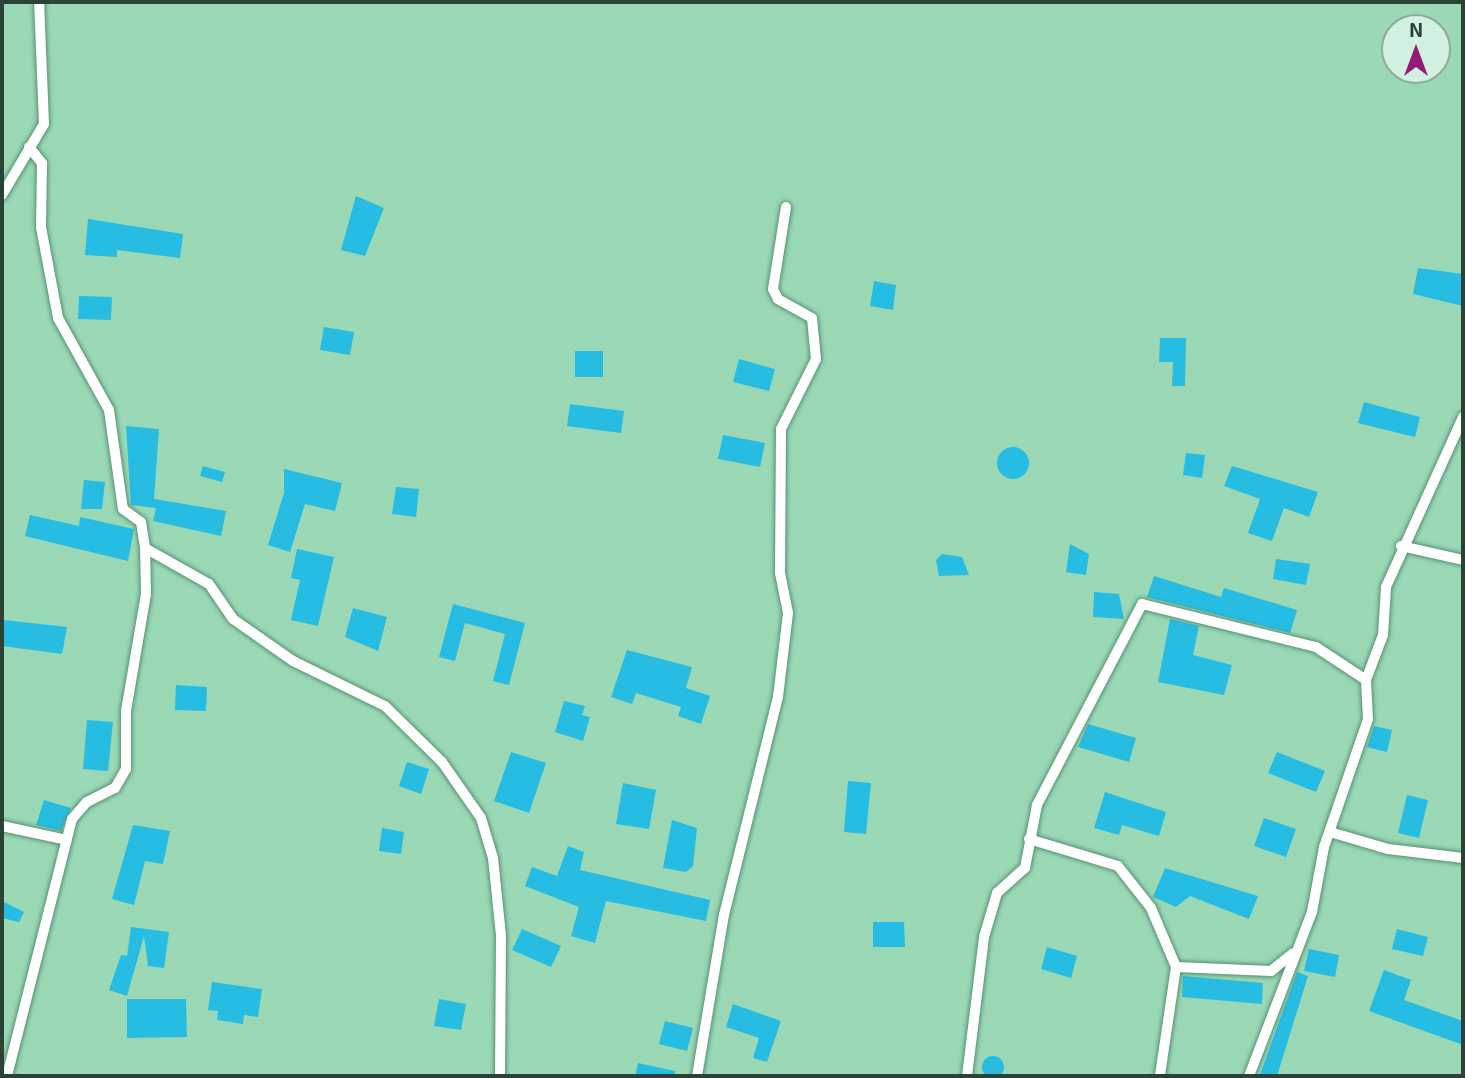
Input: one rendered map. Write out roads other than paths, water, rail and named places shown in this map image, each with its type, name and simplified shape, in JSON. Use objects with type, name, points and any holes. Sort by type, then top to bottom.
[{"type":"street","points":[[2,195],[44,124],[47,89],[39,2]]},
{"type":"street","points":[[7,1072],[77,810],[115,788],[126,769],[126,711],[146,594],[145,548],[141,522],[123,509],[109,410],[58,318],[41,227],[42,163],[29,147]]},
{"type":"street","points":[[697,1076],[724,915],[778,697],[788,613],[780,573],[781,429],[816,359],[812,318],[778,299],[773,289],[786,207]]},
{"type":"street","points":[[1249,1076],[1312,912],[1331,832],[1372,706],[1366,680],[1383,635],[1386,587],[1401,547],[1429,499],[1463,417]]},
{"type":"street","points":[[1401,547],[1463,560]]},
{"type":"street","points":[[145,548],[209,584],[233,619],[275,649],[385,705],[462,790],[481,818],[493,859],[503,974],[500,1076]]},
{"type":"street","points":[[967,1076],[984,937],[997,894],[1025,868],[1037,805],[1142,604],[1316,647],[1366,680]]},
{"type":"street","points":[[2,826],[67,840]]},
{"type":"street","points":[[1331,832],[1388,849],[1463,858]]},
{"type":"street","points":[[1029,839],[1118,866],[1152,908],[1177,967],[1160,1076]]},
{"type":"street","points":[[1177,967],[1271,971],[1295,951]]}]
